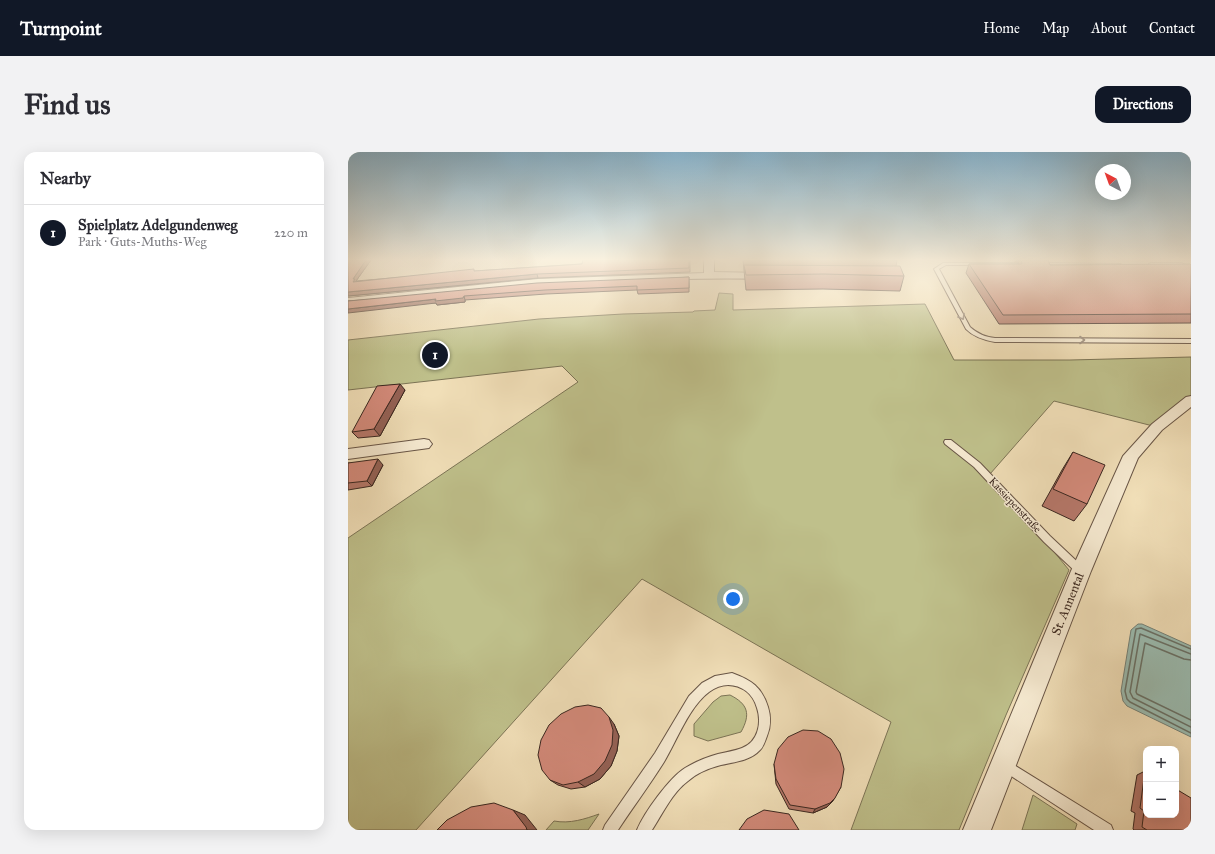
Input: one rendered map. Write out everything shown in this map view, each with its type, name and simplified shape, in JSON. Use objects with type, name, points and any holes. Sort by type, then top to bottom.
[{"type":"street","points":[[348,301],[434,292]]},
{"type":"street","name":"St. Annental","points":[[977,830],[1081,571],[1131,456],[1157,427],[1191,400]]},
{"type":"street","points":[[348,454],[424,444]]},
{"type":"lane","points":[[948,292],[964,322],[973,333],[980,337],[995,340],[1191,341]]},
{"type":"lane","name":"Kassiepenstraße","points":[[948,442],[977,465],[1047,539],[1081,571]]},
{"type":"lane","points":[[610,830],[665,748],[693,701],[706,687],[718,681],[732,679],[745,683],[753,688],[764,706],[765,727],[760,740],[754,749],[737,757],[721,759],[687,774],[673,787],[644,830]]},
{"type":"lane","points":[[1004,764],[1106,830]]},
{"type":"green space","points":[[719,293],[733,294],[733,310],[925,304],[954,360],[1070,360],[1191,357],[1191,399],[1157,427],[1054,401],[990,474],[1069,570],[1006,715],[959,830],[851,830],[891,722],[642,579],[416,830],[348,830],[348,538],[578,382],[562,366],[348,390],[348,340],[539,319],[715,310]]},
{"type":"green space","points":[[730,695],[741,702],[746,710],[746,720],[741,732],[708,741],[694,736],[694,724],[713,702],[721,696]]},
{"type":"green space","points":[[1033,795],[1077,824],[1075,830],[1022,830]]},
{"type":"green space","points":[[599,814],[588,830],[546,830],[554,821],[572,821]]},
{"type":"water","points":[[1138,624],[1142,624],[1191,646],[1191,737],[1127,706],[1123,701],[1121,691],[1131,630]]},
{"type":"building","points":[[446,292],[523,292],[464,296],[463,298],[435,301],[436,299],[348,309],[348,301]]},
{"type":"building","points":[[987,292],[1191,292],[1191,314],[1003,315]]},
{"type":"building","points":[[400,384],[374,429],[352,432],[377,386]]},
{"type":"building","points":[[1073,452],[1105,465],[1087,504],[1053,489]]},
{"type":"building","points":[[378,459],[367,481],[348,483],[348,463]]},
{"type":"building","points":[[588,705],[601,708],[609,717],[613,730],[612,745],[605,761],[594,774],[578,782],[563,785],[550,780],[542,770],[538,755],[541,740],[549,725],[561,714],[575,707]]},
{"type":"building","points":[[803,730],[818,731],[831,739],[840,753],[844,769],[841,787],[835,798],[830,803],[815,809],[790,805],[776,779],[774,764],[778,749],[788,737]]},
{"type":"building","points":[[1143,786],[1143,810],[1140,808]]},
{"type":"building","points":[[1179,791],[1191,798],[1191,830],[1147,830],[1142,827],[1143,818],[1179,818]]},
{"type":"building","points":[[494,803],[513,810],[527,830],[437,830],[447,820],[471,807]]},
{"type":"building","points":[[764,810],[789,814],[799,830],[739,830],[747,819]]},
{"type":"place","name":"Spielplatz Adelgundenweg","points":[[435,355]]}]
